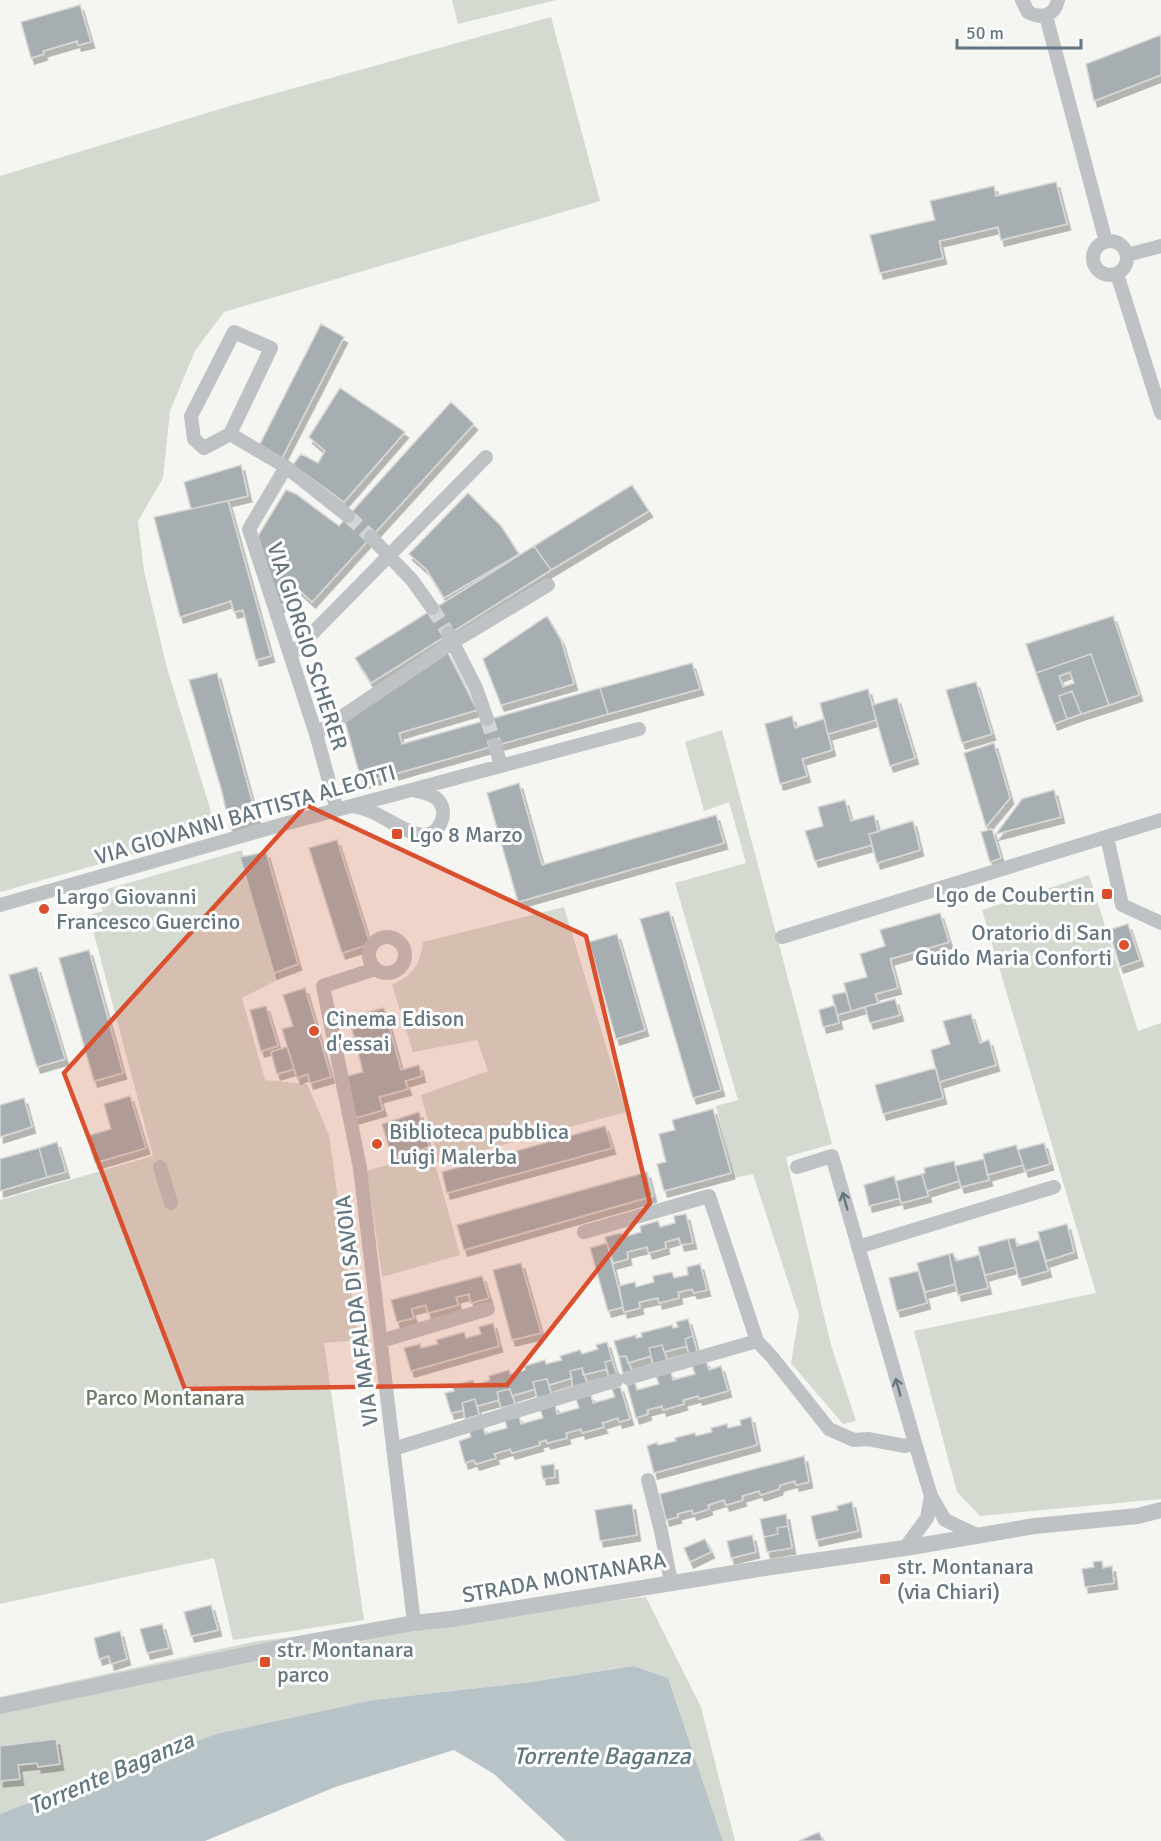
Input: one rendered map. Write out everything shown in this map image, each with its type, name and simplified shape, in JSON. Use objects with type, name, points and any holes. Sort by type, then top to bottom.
[{"type":"street","points":[[1022,0],[1028,12],[1040,17],[1046,16],[1055,9],[1058,0]]},
{"type":"street","points":[[1046,16],[1106,242]]},
{"type":"street","points":[[1106,242],[1117,243],[1125,250],[1126,255],[1125,266],[1117,274],[1106,275],[1094,264],[1094,253],[1106,242]]},
{"type":"street","points":[[1126,255],[1161,246]]},
{"type":"street","points":[[1117,274],[1161,413]]},
{"type":"street","points":[[234,332],[271,348],[230,434],[204,448],[194,439],[191,416],[234,332]]},
{"type":"street","points":[[230,434],[286,467],[348,516]]},
{"type":"street","points":[[291,656],[486,457]]},
{"type":"street","name":"VIA GIORGIO SCHERER","points":[[286,467],[249,529],[316,734],[337,810]]},
{"type":"street","points":[[370,537],[412,580],[432,608]]},
{"type":"street","points":[[316,734],[451,638],[549,585]]},
{"type":"street","points":[[451,638],[476,688],[487,719]]},
{"type":"street","name":"VIA GIOVANNI BATTISTA ALEOTTI","points":[[0,905],[337,810],[639,729]]},
{"type":"street","points":[[495,745],[501,766]]},
{"type":"street","points":[[352,806],[369,810],[413,832],[422,835],[430,833],[442,822],[443,812],[439,801],[430,794],[411,790]]},
{"type":"street","points":[[782,938],[1161,820]]},
{"type":"street","points":[[1107,837],[1122,905],[1161,923]]},
{"type":"street","name":"VIA MAFALDA DI SAVOIA","points":[[375,969],[323,986],[360,1168],[414,1623]]},
{"type":"street","points":[[797,1167],[832,1156],[931,1496],[945,1520],[980,1536]]},
{"type":"street","points":[[160,1167],[171,1203]]},
{"type":"street","points":[[858,1246],[1054,1187]]},
{"type":"street","points":[[584,1232],[709,1196],[757,1341],[772,1356],[829,1429],[854,1440],[868,1439],[905,1446],[915,1443]]},
{"type":"street","points":[[381,1341],[488,1309]]},
{"type":"street","name":"VIA MAFALDA DI SAVOIA","points":[[393,1449],[757,1341]]},
{"type":"street","points":[[648,1480],[671,1582]]},
{"type":"street","points":[[905,1548],[927,1518],[931,1496]]},
{"type":"street","name":"STRADA MONTANARA","points":[[0,1706],[303,1643],[414,1623],[1035,1526],[1138,1516],[1161,1510]]},
{"type":"street","name":"STRADA MONTANARA","points":[[1138,1516],[1161,1518]]},
{"type":"street","points":[[927,1518],[940,1542]]},
{"type":"street","points":[[940,1542],[945,1520]]},
{"type":"highlighted area","points":[[306,805],[586,936],[650,1203],[507,1385],[185,1389],[64,1073]]},
{"type":"green space","points":[[452,0],[556,0],[458,24]]},
{"type":"green space","points":[[551,17],[600,201],[224,312],[195,351],[170,411],[163,478],[138,521],[144,571],[167,668],[217,831],[0,892],[0,176],[233,105]]},
{"type":"green space","points":[[722,730],[832,1144],[786,1157],[831,1345],[856,1421],[843,1424],[791,1363],[799,1315],[753,1174],[734,1178],[716,1106],[738,1100],[675,883],[746,863],[729,802],[704,811],[685,742]]},
{"type":"green space","name":"Parco Montanara","points":[[242,850],[279,979],[242,998],[265,1080],[307,1084],[329,1135],[358,1340],[324,1343],[364,1620],[233,1640],[214,1558],[0,1604],[0,1200],[153,1156],[89,915],[103,911],[97,892]]},
{"type":"green space","points":[[1089,875],[1138,1031],[1161,1023],[1161,1499],[980,1516],[957,1492],[914,1331],[1096,1293],[982,910]]},
{"type":"green space","points":[[564,907],[626,1112],[435,1163],[460,1255],[382,1277],[367,1171],[436,1150],[421,1095],[488,1071],[477,1040],[413,1052],[392,985],[414,969],[420,958],[423,942]]},
{"type":"green space","points":[[646,1597],[701,1707],[735,1841],[723,1841],[668,1678],[632,1666],[531,1682],[373,1700],[216,1734],[0,1814],[0,1697],[257,1641]]},
{"type":"water","name":"Torrente Baganza","points":[[633,1666],[668,1678],[723,1841],[566,1841],[494,1774],[454,1750],[335,1787],[205,1841],[0,1841],[0,1814],[216,1734],[373,1700],[531,1682]]},
{"type":"building","points":[[80,5],[91,42],[78,45],[77,41],[43,51],[44,54],[31,58],[21,22]]},
{"type":"building","points":[[1161,35],[1161,75],[1094,101],[1086,64]]},
{"type":"building","points":[[1056,182],[1067,224],[1001,240],[998,227],[939,241],[943,258],[880,273],[870,235],[935,220],[930,201],[994,186],[996,196]]},
{"type":"building","points":[[321,324],[344,337],[282,458],[259,446]]},
{"type":"building","points":[[340,388],[405,432],[344,502],[293,465],[301,454],[318,463],[325,451],[309,437]]},
{"type":"building","points":[[451,402],[474,424],[312,602],[297,588],[279,608],[258,536],[286,490],[296,494],[339,526]]},
{"type":"building","points":[[241,465],[248,496],[191,509],[184,482]]},
{"type":"building","points":[[632,485],[649,511],[551,570],[534,546]]},
{"type":"building","points":[[468,493],[501,526],[519,554],[444,598],[427,570],[409,554]]},
{"type":"building","points":[[228,501],[271,656],[256,660],[243,610],[234,612],[231,601],[180,617],[154,517]]},
{"type":"building","points":[[534,546],[551,570],[371,683],[355,658]]},
{"type":"building","points":[[547,616],[561,640],[574,684],[501,705],[483,659]]},
{"type":"building","points":[[1113,616],[1139,695],[1109,705],[1091,654],[1036,673],[1026,644]]},
{"type":"building","points":[[448,653],[477,710],[399,733],[402,744],[600,688],[608,714],[362,783],[345,722]]},
{"type":"building","points":[[1091,654],[1109,705],[1081,714],[1072,691],[1059,696],[1067,719],[1054,724],[1036,673]],"holes":[[[1070,672],[1074,683],[1063,687],[1059,676]]]},
{"type":"building","points":[[692,663],[700,689],[608,714],[600,688]]},
{"type":"building","points":[[217,673],[257,819],[230,828],[222,792],[189,680]]},
{"type":"building","points":[[976,682],[992,734],[962,743],[946,690]]},
{"type":"building","points":[[868,689],[876,720],[828,734],[820,703]]},
{"type":"building","points":[[1072,691],[1081,714],[1067,719],[1059,696]]},
{"type":"building","points":[[897,698],[915,758],[890,766],[872,705]]},
{"type":"building","points":[[792,716],[795,728],[824,719],[832,750],[802,759],[807,776],[780,784],[765,724]]},
{"type":"building","points":[[994,743],[1010,798],[986,827],[964,753]]},
{"type":"building","points":[[519,783],[542,865],[716,815],[724,843],[518,902],[487,793]]},
{"type":"building","points":[[1054,790],[1061,817],[996,834],[1022,799]]},
{"type":"building","points":[[845,800],[851,821],[874,815],[878,832],[869,834],[872,845],[815,861],[805,831],[823,826],[818,807]]},
{"type":"building","points":[[913,821],[920,850],[877,863],[869,834]]},
{"type":"building","points":[[992,829],[1001,858],[990,862],[981,832]]},
{"type":"building","points":[[337,840],[370,944],[342,953],[309,848]]},
{"type":"building","points":[[266,852],[298,964],[274,973],[240,857]]},
{"type":"building","points":[[669,911],[721,1090],[693,1098],[640,919]]},
{"type":"building","points":[[940,913],[949,942],[890,959],[898,988],[875,994],[878,1003],[851,1011],[844,983],[867,977],[860,954],[885,946],[880,930]]},
{"type":"building","name":"Oratorio di San Guido Maria Conforti","points":[[1128,924],[1140,960],[1120,967],[1109,930]]},
{"type":"building","points":[[617,934],[645,1030],[616,1039],[589,942]]},
{"type":"building","points":[[89,950],[123,1073],[94,1081],[59,958]]},
{"type":"building","points":[[37,967],[65,1059],[37,1067],[9,975]]},
{"type":"building","points":[[305,988],[331,1077],[310,1083],[308,1074],[297,1078],[282,1029],[293,1026],[283,995]]},
{"type":"building","points":[[846,992],[851,1011],[837,1015],[832,995]]},
{"type":"building","points":[[895,999],[900,1015],[870,1023],[865,1007]]},
{"type":"building","points":[[835,1005],[839,1023],[823,1027],[819,1010]]},
{"type":"building","points":[[266,1006],[278,1046],[261,1051],[250,1010]]},
{"type":"building","points":[[384,1008],[401,1070],[419,1065],[422,1076],[405,1081],[408,1089],[379,1097],[383,1110],[355,1118],[344,1077],[363,1072],[349,1017]]},
{"type":"building","points":[[971,1014],[980,1043],[989,1040],[996,1065],[939,1082],[931,1050],[950,1044],[943,1021]]},
{"type":"building","points":[[287,1047],[294,1069],[277,1074],[271,1052]]},
{"type":"building","points":[[936,1068],[943,1098],[883,1114],[875,1085]]},
{"type":"building","points":[[130,1096],[146,1148],[95,1163],[87,1136],[111,1129],[104,1104]]},
{"type":"building","points":[[24,1098],[32,1127],[0,1137],[0,1105]]},
{"type":"building","points":[[713,1109],[731,1173],[664,1191],[657,1164],[666,1162],[659,1134],[675,1130],[672,1120]]},
{"type":"building","points":[[419,1112],[429,1147],[392,1158],[382,1124]]},
{"type":"building","points":[[605,1126],[612,1148],[447,1193],[442,1172]]},
{"type":"building","points":[[57,1142],[66,1172],[47,1177],[39,1148]]},
{"type":"building","points":[[1044,1143],[1050,1164],[1025,1171],[1018,1150]]},
{"type":"building","points":[[1016,1145],[1023,1165],[987,1175],[983,1154]]},
{"type":"building","points":[[39,1148],[47,1177],[0,1191],[0,1159]]},
{"type":"building","points":[[984,1159],[989,1180],[961,1187],[955,1166]]},
{"type":"building","points":[[954,1161],[959,1181],[927,1191],[922,1174],[925,1173],[924,1168]]},
{"type":"building","points":[[647,1172],[653,1196],[464,1250],[457,1225]]},
{"type":"building","points":[[922,1174],[928,1196],[901,1203],[896,1181]]},
{"type":"building","points":[[894,1176],[900,1198],[869,1206],[864,1185]]},
{"type":"building","points":[[686,1214],[693,1243],[681,1245],[679,1238],[665,1242],[666,1248],[649,1253],[647,1247],[627,1252],[628,1259],[613,1263],[605,1237],[621,1233],[623,1237],[641,1232],[640,1226],[658,1221],[660,1227],[675,1223],[674,1216]]},
{"type":"building","points":[[1067,1224],[1074,1252],[1046,1261],[1038,1232]]},
{"type":"building","points":[[1015,1238],[1017,1246],[1039,1240],[1048,1271],[1019,1279],[1008,1239]]},
{"type":"building","points":[[1008,1239],[1016,1267],[985,1275],[978,1247]]},
{"type":"building","points":[[607,1243],[623,1307],[608,1311],[590,1248]]},
{"type":"building","points":[[953,1253],[956,1261],[979,1255],[988,1288],[958,1295],[949,1254]]},
{"type":"building","points":[[949,1254],[955,1284],[925,1292],[917,1263]]},
{"type":"building","points":[[521,1263],[541,1333],[512,1340],[493,1270]]},
{"type":"building","points":[[700,1264],[707,1290],[694,1293],[692,1289],[678,1292],[679,1298],[659,1303],[658,1298],[639,1302],[640,1308],[624,1312],[619,1286],[635,1282],[636,1287],[654,1282],[653,1276],[672,1272],[674,1278],[688,1275],[687,1267]]},
{"type":"building","points":[[918,1271],[927,1303],[897,1311],[889,1278]]},
{"type":"building","points":[[482,1276],[489,1298],[471,1303],[469,1294],[456,1297],[458,1305],[428,1313],[426,1305],[411,1309],[414,1318],[397,1322],[391,1300]]},
{"type":"building","points":[[688,1319],[693,1336],[685,1339],[687,1346],[664,1352],[662,1345],[649,1348],[651,1356],[628,1363],[626,1356],[619,1357],[614,1341],[636,1335],[636,1338],[642,1337],[641,1333],[672,1325],[673,1328],[678,1327],[676,1322]]},
{"type":"building","points":[[493,1323],[499,1346],[411,1371],[404,1348],[420,1344],[421,1348],[438,1344],[436,1340],[464,1332],[466,1338],[481,1334],[479,1327]]},
{"type":"building","points":[[693,1336],[697,1352],[689,1354],[685,1339]]},
{"type":"building","points":[[607,1342],[612,1360],[605,1362],[607,1369],[583,1375],[582,1368],[570,1371],[572,1378],[549,1385],[547,1379],[533,1382],[535,1389],[512,1396],[510,1389],[497,1392],[499,1400],[477,1406],[475,1399],[462,1403],[464,1410],[451,1413],[445,1393],[454,1391],[452,1386],[473,1380],[475,1385],[490,1380],[489,1376],[509,1370],[510,1374],[525,1370],[525,1366],[545,1360],[546,1364],[562,1360],[560,1356],[580,1350],[582,1354],[598,1349],[596,1345]]},
{"type":"building","points":[[662,1345],[667,1360],[653,1364],[649,1348]]},
{"type":"building","points":[[626,1356],[632,1371],[623,1373],[619,1357]]},
{"type":"building","points":[[612,1360],[617,1375],[609,1377],[605,1362]]},
{"type":"building","points":[[706,1361],[709,1370],[721,1366],[728,1391],[699,1399],[698,1396],[683,1400],[684,1404],[663,1410],[662,1406],[647,1410],[648,1414],[636,1418],[627,1385],[635,1383],[637,1390],[659,1384],[656,1376],[671,1372],[673,1380],[695,1374],[692,1365]]},
{"type":"building","points":[[582,1368],[587,1383],[573,1387],[570,1371]]},
{"type":"building","points":[[547,1379],[551,1394],[537,1398],[533,1382]]},
{"type":"building","points":[[620,1386],[630,1419],[619,1422],[618,1418],[602,1423],[604,1427],[582,1433],[581,1429],[566,1433],[567,1438],[547,1443],[546,1440],[539,1442],[540,1445],[512,1453],[510,1449],[494,1454],[496,1458],[476,1464],[474,1460],[465,1463],[459,1441],[471,1437],[469,1430],[483,1426],[485,1434],[507,1428],[505,1420],[519,1416],[521,1424],[543,1418],[540,1409],[555,1405],[557,1414],[579,1408],[576,1399],[591,1395],[593,1403],[615,1397],[612,1389]]},
{"type":"building","points":[[510,1389],[515,1404],[501,1408],[497,1392]]},
{"type":"building","points":[[475,1399],[479,1415],[465,1419],[462,1403]]},
{"type":"building","points":[[751,1417],[757,1445],[654,1473],[647,1446],[657,1442],[658,1445],[676,1441],[675,1438],[695,1433],[696,1436],[712,1432],[711,1428],[727,1424],[728,1428],[741,1425],[740,1420]]},
{"type":"building","points":[[804,1456],[809,1482],[796,1485],[795,1481],[780,1485],[779,1489],[761,1495],[759,1491],[742,1496],[743,1500],[726,1505],[724,1500],[708,1505],[709,1509],[693,1514],[692,1510],[666,1520],[660,1494]]},
{"type":"building","points":[[554,1464],[555,1477],[543,1479],[541,1466]]},
{"type":"building","points":[[852,1502],[858,1531],[816,1540],[811,1516],[838,1510],[837,1506]]},
{"type":"building","points":[[632,1504],[637,1535],[600,1541],[595,1510]]},
{"type":"building","points":[[786,1514],[788,1526],[777,1528],[778,1534],[764,1537],[760,1519]]},
{"type":"building","points":[[788,1526],[792,1548],[767,1552],[764,1537],[778,1534],[777,1528]]},
{"type":"building","points":[[752,1535],[756,1552],[731,1558],[727,1541]]},
{"type":"building","points":[[705,1539],[711,1552],[690,1562],[684,1548]]},
{"type":"building","points":[[1102,1561],[1103,1568],[1112,1566],[1114,1583],[1085,1587],[1082,1569],[1094,1567],[1093,1562]]},
{"type":"building","points":[[211,1605],[218,1630],[191,1636],[184,1612]]},
{"type":"building","points":[[162,1624],[169,1648],[147,1653],[140,1629]]},
{"type":"building","points":[[120,1631],[127,1659],[111,1664],[109,1656],[99,1659],[94,1638]]},
{"type":"building","points":[[56,1739],[60,1764],[38,1767],[37,1763],[18,1765],[20,1779],[0,1781],[0,1746]]},
{"type":"building","points":[[819,1832],[823,1841],[799,1841]]},
{"type":"tunnel","points":[[348,516],[371,537]]},
{"type":"tunnel","points":[[432,608],[448,633]]},
{"type":"tunnel","points":[[487,719],[495,745]]},
{"type":"place","name":"Lgo 8 Marzo","points":[[397,834]]},
{"type":"place","name":"Lgo de Coubertin","points":[[1107,894]]},
{"type":"place","name":"Largo Giovanni Francesco Guercino","points":[[44,909]]},
{"type":"place","name":"Oratorio di San Guido Maria Conforti","points":[[1124,945]]},
{"type":"place","name":"Cinema Edison d'essai","points":[[314,1031]]},
{"type":"place","name":"Biblioteca pubblica Luigi Malerba","points":[[377,1144]]},
{"type":"place","name":"str. Montanara (via Chiari)","points":[[885,1579]]},
{"type":"place","name":"str. Montanara parco","points":[[265,1662]]}]
